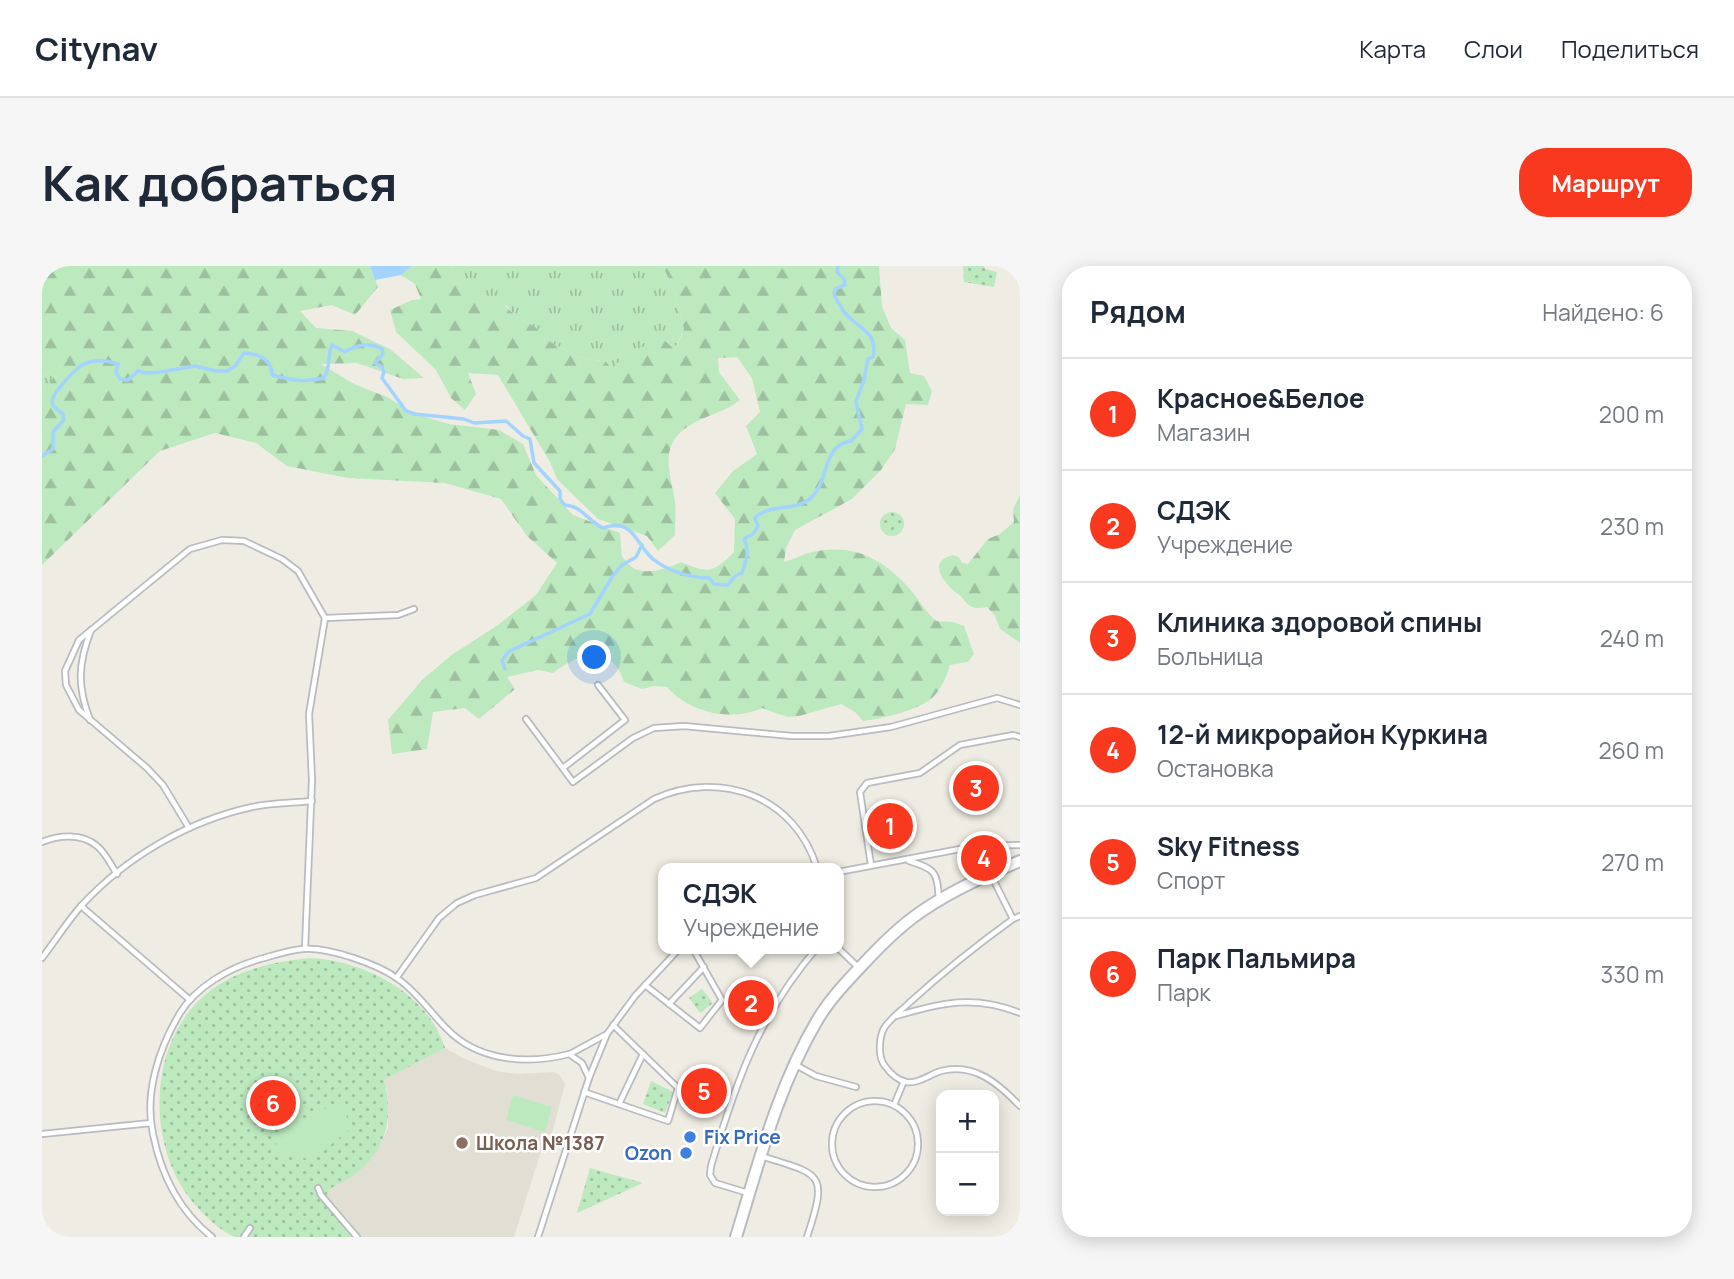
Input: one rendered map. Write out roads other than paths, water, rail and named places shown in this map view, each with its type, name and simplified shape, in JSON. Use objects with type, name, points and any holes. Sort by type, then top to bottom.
[{"type":"street","points":[[736,1237],[781,1095],[819,1017],[835,995],[859,968],[910,920],[964,886],[1020,861]]},
{"type":"lane","points":[[189,828],[163,785],[79,710],[66,685],[65,671],[79,640],[191,549],[222,540],[244,541],[282,559],[298,571],[325,618],[309,714],[312,736],[312,801],[305,948]]},
{"type":"lane","points":[[325,618],[398,615],[414,609]]},
{"type":"lane","points":[[92,629],[83,652],[80,676],[83,700],[92,723]]},
{"type":"lane","points":[[563,768],[625,720],[598,685]]},
{"type":"lane","points":[[526,719],[573,782],[634,738],[654,727],[684,726],[792,736],[829,736],[891,727],[997,698],[1020,705]]},
{"type":"lane","points":[[871,865],[860,792],[867,783],[920,773],[960,746],[1013,734],[1020,737]]},
{"type":"lane","points":[[397,978],[439,918],[457,903],[475,895],[536,878],[654,799],[675,789],[700,786],[751,793],[786,818],[811,848],[816,863]]},
{"type":"lane","points":[[42,958],[81,906],[138,857],[179,832],[255,806],[312,801]]},
{"type":"lane","points":[[42,842],[60,836],[86,840],[97,846],[117,874]]},
{"type":"lane","points":[[844,871],[975,846],[1020,845]]},
{"type":"lane","points":[[908,860],[929,866],[936,875],[940,901]]},
{"type":"lane","points":[[991,874],[1013,919]]},
{"type":"lane","points":[[81,906],[190,1000]]},
{"type":"lane","points":[[1020,916],[937,977],[895,1016],[883,1030],[880,1047],[882,1063],[904,1082],[920,1080],[941,1070],[974,1071],[1002,1087],[1020,1106]]},
{"type":"lane","points":[[211,1237],[190,1219],[164,1174],[151,1123],[150,1098],[159,1060],[173,1024],[190,1000],[226,973],[249,962],[305,948],[346,957],[397,978],[413,991],[455,1037],[477,1050],[514,1060],[542,1060],[569,1054],[607,1034]]},
{"type":"lane","points":[[538,1237],[589,1077],[607,1034],[645,985],[674,954]]},
{"type":"lane","points":[[645,985],[700,1028],[722,1000],[696,954]]},
{"type":"lane","points":[[750,1194],[715,1183],[710,1175],[711,1166],[732,1094],[758,1034],[781,996],[812,954]]},
{"type":"lane","points":[[844,954],[859,968]]},
{"type":"lane","points":[[668,1004],[704,967]]},
{"type":"lane","points":[[895,1016],[933,1006],[970,1001],[998,1004],[1020,1013]]},
{"type":"lane","points":[[584,1092],[668,1121],[678,1088],[614,1025]]},
{"type":"lane","points":[[569,1054],[582,1063],[589,1077]]},
{"type":"lane","points":[[619,1104],[643,1054]]},
{"type":"lane","points":[[794,1064],[816,1076],[856,1087]]},
{"type":"lane","points":[[894,1105],[904,1082]]},
{"type":"lane","points":[[885,1102],[894,1105],[907,1114],[916,1128],[919,1142],[913,1166],[904,1177],[890,1185],[869,1188],[853,1182],[838,1168],[832,1150],[834,1128],[845,1112],[859,1103],[885,1102]]},
{"type":"lane","points":[[42,1134],[151,1123]]},
{"type":"lane","points":[[761,1156],[808,1171],[818,1183],[820,1197],[807,1237]]},
{"type":"lane","points":[[318,1188],[357,1237]]},
{"type":"lane","points":[[244,1237],[250,1228]]},
{"type":"water","points":[[370,266],[412,266],[401,275],[375,280]]},
{"type":"waterway","points":[[42,456],[53,449],[53,432],[64,420],[63,414],[53,404],[53,398],[70,375],[88,362],[118,364],[116,372],[120,379],[128,380],[138,371],[161,372],[195,366],[227,371],[235,366],[244,353],[267,361],[272,375],[311,380],[324,378],[332,345],[345,352],[368,345],[382,349],[383,354],[375,363],[382,367],[382,378],[406,411],[464,419],[474,423],[506,421],[530,439],[534,463],[560,491],[560,499],[565,505],[581,511],[603,528],[622,526],[628,529],[647,553],[666,567],[687,575],[709,578],[714,584],[728,585],[735,576],[742,573],[747,552],[744,539],[753,534],[758,526],[755,518],[768,510],[806,502],[818,490],[835,449],[851,441],[862,429],[856,402],[868,359],[873,357],[873,342],[845,313],[834,294],[835,289],[845,285],[844,279],[837,272],[838,266]]},
{"type":"waterway","points":[[505,669],[502,661],[508,652],[590,614],[612,577],[622,565],[636,557],[642,545]]},
{"type":"place","name":"Клиника здоровой спины","points":[[976,788]]},
{"type":"place","name":"Красное&Белое","points":[[890,826]]},
{"type":"place","name":"12-й микрорайон Куркина","points":[[984,858]]},
{"type":"place","name":"СДЭК","points":[[751,1003]]},
{"type":"place","name":"Sky Fitness","points":[[704,1091]]},
{"type":"place","name":"Парк Пальмира","points":[[273,1103]]},
{"type":"place","name":"Fix Price","points":[[690,1137]]},
{"type":"place","name":"Школа №1387","points":[[462,1143]]},
{"type":"place","name":"Ozon","points":[[686,1153]]}]
